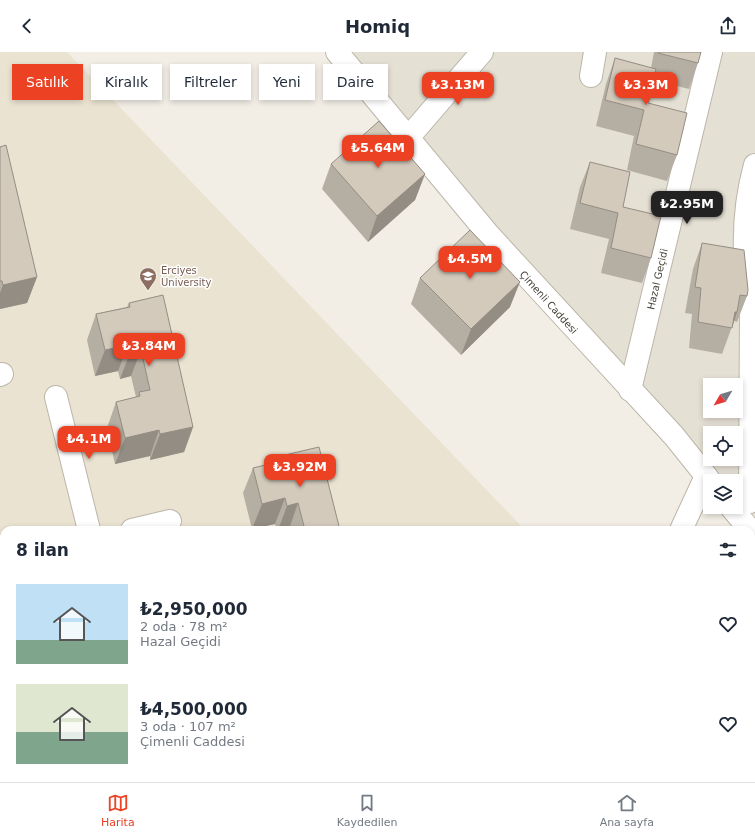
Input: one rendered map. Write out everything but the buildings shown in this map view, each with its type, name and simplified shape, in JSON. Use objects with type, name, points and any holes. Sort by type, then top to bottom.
[{"type":"street","name":"Çimenli Caddesi","points":[[337,52],[504,252],[630,390],[709,474]]},
{"type":"street","points":[[408,138],[482,52]]},
{"type":"street","points":[[590,76],[595,52]]},
{"type":"street","name":"Hazal Geçidi","points":[[630,390],[711,52]]},
{"type":"street","points":[[750,526],[743,502],[750,305],[745,270],[744,234],[749,188],[755,165]]},
{"type":"street","points":[[56,397],[88,526]]},
{"type":"street","points":[[684,526],[703,496]]},
{"type":"street","points":[[149,526],[170,521]]},
{"type":"shaded area","name":"Erciyes University","points":[[0,52],[67,52],[78,64],[12,64],[12,100],[83,100],[83,69],[91,77],[91,100],[113,100],[521,526],[0,526]]},
{"type":"shaded area","points":[[329,52],[755,52],[755,516],[743,504],[743,474],[714,474],[706,466],[743,466],[743,426],[703,426],[703,462],[373,100],[388,100],[388,64],[340,64]]},
{"type":"place","name":"Erciyes University","points":[[148,291]]}]
